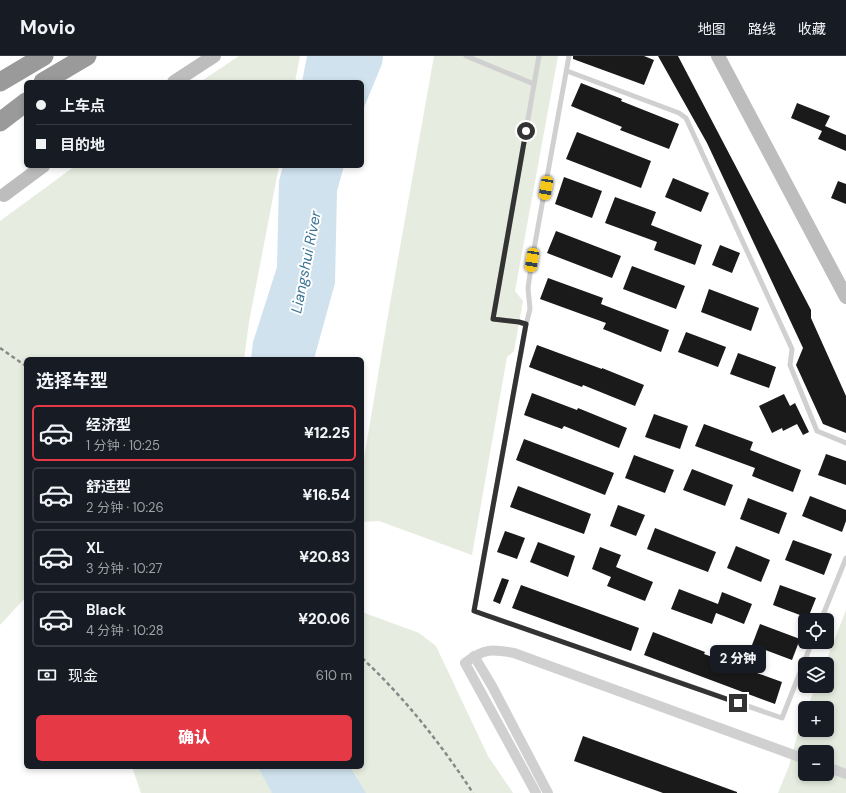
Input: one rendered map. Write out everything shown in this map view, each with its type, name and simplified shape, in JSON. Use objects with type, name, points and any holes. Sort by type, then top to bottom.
[{"type":"highway","points":[[0,82],[44,56]]},
{"type":"highway","points":[[46,80],[87,56]]},
{"type":"highway","points":[[55,80],[87,56]]},
{"type":"highway","points":[[0,108],[24,93]]},
{"type":"highway","points":[[0,122],[24,104]]},
{"type":"street","points":[[177,80],[214,56]]},
{"type":"street","points":[[718,56],[846,297]]},
{"type":"street","points":[[1,197],[40,168]]},
{"type":"street","points":[[536,793],[464,663],[474,656],[493,650],[514,654],[798,756]]},
{"type":"street","points":[[474,656],[492,686],[548,793]]},
{"type":"street","points":[[834,770],[846,774]]},
{"type":"lane","points":[[466,56],[534,84]]},
{"type":"lane","points":[[526,324],[493,319],[539,56]]},
{"type":"lane","points":[[569,56],[532,260],[528,288],[530,309],[474,611],[782,718],[809,649]]},
{"type":"lane","points":[[567,71],[679,113],[686,118],[792,349],[790,365],[817,431],[846,442]]},
{"type":"lane","points":[[824,613],[846,558]]},
{"type":"shaded area","points":[[239,56],[300,56],[295,80],[203,80]]},
{"type":"shaded area","points":[[434,56],[558,56],[515,291],[523,301],[514,351],[507,357],[472,555],[379,521],[364,522],[364,459]]},
{"type":"shaded area","points":[[72,168],[279,168],[249,322],[244,357],[24,357],[24,599],[0,625],[0,221]]},
{"type":"shaded area","points":[[846,610],[846,793],[778,793],[789,766],[798,733],[798,737],[834,737],[834,701],[810,701],[813,693],[834,693],[834,657],[828,657],[831,649],[834,649],[834,641]]},
{"type":"shaded area","points":[[364,613],[419,633],[436,646],[488,756],[513,793],[141,793],[133,769],[364,769]]},
{"type":"water","points":[[307,56],[383,56],[382,64],[364,107],[364,80],[302,80]]},
{"type":"water","name":"Liangshui River","points":[[282,168],[343,168],[337,191],[335,283],[315,357],[251,357],[253,342],[277,267],[279,181]]},
{"type":"water","points":[[259,769],[351,769],[366,793],[272,793]]},
{"type":"building","points":[[573,56],[644,56],[654,60],[644,85],[573,59]]},
{"type":"building","points":[[658,56],[678,56],[811,310],[811,318],[846,396],[846,433],[823,424],[796,365],[803,348],[707,143]]},
{"type":"building","points":[[581,83],[679,124],[669,149],[620,130],[622,127],[571,106]]},
{"type":"building","points":[[797,103],[830,116],[825,126],[846,135],[846,151],[818,139],[822,131],[791,118]]},
{"type":"building","points":[[577,132],[651,161],[641,188],[566,159]]},
{"type":"building","points":[[564,177],[602,191],[592,218],[555,204]]},
{"type":"building","points":[[673,178],[709,193],[701,212],[665,197]]},
{"type":"building","points":[[838,181],[846,184],[846,204],[831,198]]},
{"type":"building","points":[[615,197],[656,212],[651,225],[702,245],[695,265],[654,250],[657,242],[605,223]]},
{"type":"building","points":[[556,231],[621,256],[612,278],[547,253]]},
{"type":"building","points":[[720,245],[740,253],[732,273],[712,265]]},
{"type":"building","points":[[632,266],[685,286],[676,309],[623,289]]},
{"type":"building","points":[[548,278],[603,298],[601,304],[669,330],[661,352],[603,329],[606,323],[540,299]]},
{"type":"building","points":[[709,289],[759,308],[751,331],[701,312]]},
{"type":"building","points":[[686,332],[726,347],[718,367],[678,352]]},
{"type":"building","points":[[537,345],[602,368],[644,385],[635,406],[583,385],[582,387],[529,367]]},
{"type":"building","points":[[738,353],[776,367],[769,388],[730,374]]},
{"type":"building","points":[[532,393],[577,410],[578,408],[627,428],[619,448],[564,426],[562,429],[524,415]]},
{"type":"building","points":[[784,394],[790,406],[795,403],[809,432],[803,435],[797,424],[783,431],[782,428],[772,433],[759,406]]},
{"type":"building","points":[[654,414],[688,426],[680,449],[645,437]]},
{"type":"building","points":[[704,424],[753,442],[750,450],[801,470],[793,492],[752,476],[755,468],[695,446]]},
{"type":"building","points":[[524,439],[614,473],[605,495],[516,460]]},
{"type":"building","points":[[826,454],[846,461],[846,485],[818,475]]},
{"type":"building","points":[[634,455],[674,470],[665,493],[625,478]]},
{"type":"building","points":[[692,469],[733,485],[725,506],[683,490]]},
{"type":"building","points":[[518,486],[591,514],[584,534],[510,507]]},
{"type":"building","points":[[810,496],[846,510],[846,521],[842,532],[802,516]]},
{"type":"building","points":[[748,498],[787,513],[779,534],[740,519]]},
{"type":"building","points":[[618,505],[645,515],[636,536],[610,526]]},
{"type":"building","points":[[655,528],[716,552],[708,572],[647,549]]},
{"type":"building","points":[[505,531],[525,538],[517,559],[497,552]]},
{"type":"building","points":[[793,540],[832,554],[824,575],[785,560]]},
{"type":"building","points":[[538,542],[575,556],[568,577],[530,562]]},
{"type":"building","points":[[736,546],[770,560],[761,582],[727,568]]},
{"type":"building","points":[[600,547],[621,555],[616,567],[653,582],[645,601],[607,586],[611,577],[592,569]]},
{"type":"building","points":[[502,578],[509,580],[500,604],[493,601]]},
{"type":"building","points":[[521,585],[639,628],[631,651],[512,608]]},
{"type":"building","points":[[780,585],[816,598],[810,613],[798,613],[798,614],[773,605]]},
{"type":"building","points":[[679,589],[718,604],[722,592],[752,604],[744,624],[716,613],[712,624],[671,609]]},
{"type":"building","points":[[760,624],[798,638],[798,644],[792,660],[752,645]]},
{"type":"building","points":[[653,632],[705,652],[704,654],[782,682],[775,704],[644,655]]},
{"type":"building","points":[[583,736],[737,793],[663,793],[574,761]]},
{"type":"railway","points":[[0,348],[24,365]]},
{"type":"railway","points":[[364,660],[408,705],[422,722],[473,793]]},
{"type":"route","points":[[526,131],[493,319],[526,324],[474,611],[738,703]]}]
